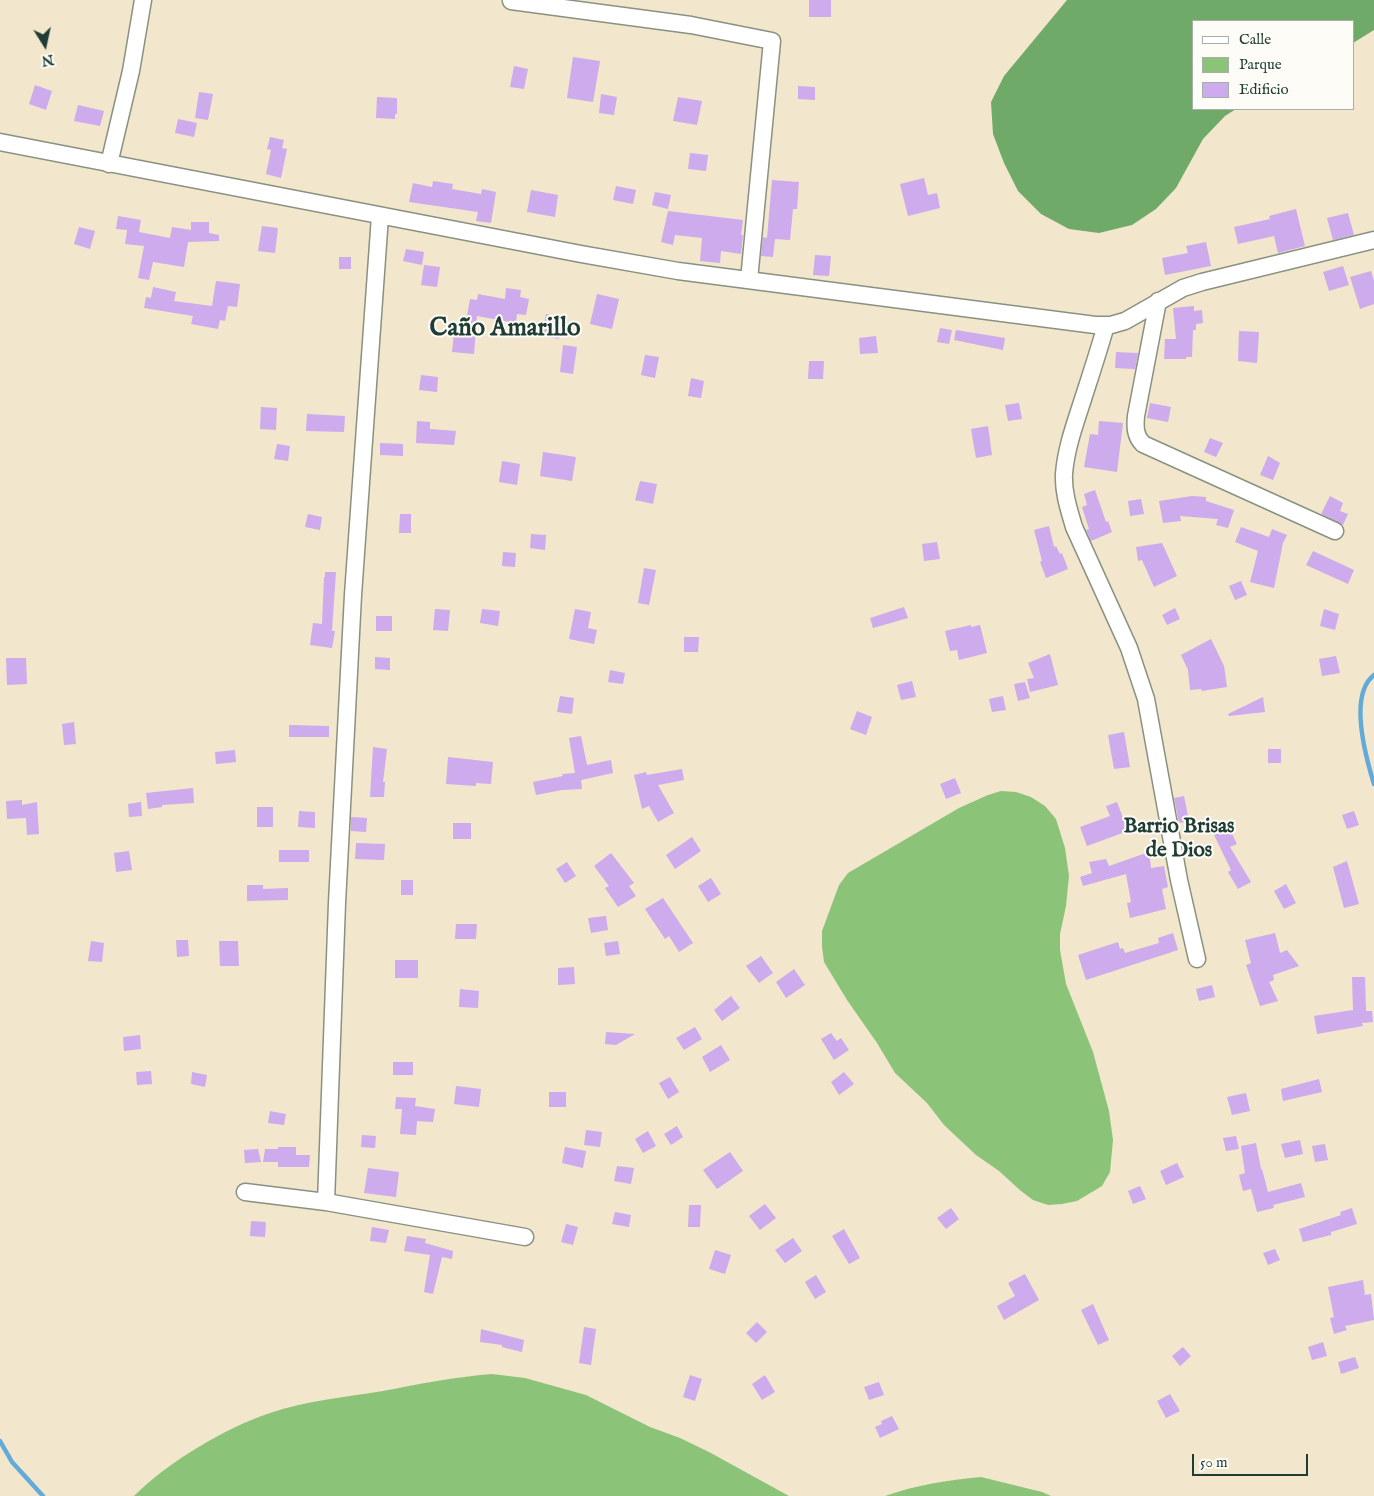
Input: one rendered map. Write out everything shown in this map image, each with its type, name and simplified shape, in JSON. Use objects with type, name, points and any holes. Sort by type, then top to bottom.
[{"type":"street","points":[[109,164],[131,71],[143,0]]},
{"type":"street","points":[[511,0],[691,25],[772,41],[750,280]]},
{"type":"street","points":[[0,142],[380,216],[678,271],[856,293],[1041,319],[1106,325],[1125,321],[1183,288],[1374,240]]},
{"type":"street","points":[[326,1202],[337,903],[352,595],[380,216]]},
{"type":"street","points":[[1158,302],[1136,416],[1136,435],[1140,441],[1335,531]]},
{"type":"street","points":[[1106,325],[1071,432],[1064,475],[1065,488],[1068,508],[1074,527],[1129,648],[1146,698],[1179,880],[1197,959]]},
{"type":"street","points":[[245,1192],[326,1202],[525,1238]]},
{"type":"green space","points":[[1067,0],[1374,0],[1374,30],[1354,42],[1354,20],[1192,20],[1192,110],[1234,110],[1225,116],[1203,139],[1176,188],[1156,209],[1132,225],[1099,233],[1069,229],[1041,214],[1018,191],[1004,163],[993,134],[991,102],[1004,76]]},
{"type":"green space","points":[[1001,791],[1016,792],[1031,797],[1045,806],[1056,819],[1065,848],[1069,876],[1066,906],[1060,934],[1060,950],[1066,984],[1093,1052],[1109,1111],[1113,1140],[1110,1172],[1102,1186],[1077,1201],[1062,1204],[1048,1205],[1033,1200],[999,1171],[976,1155],[944,1125],[927,1103],[895,1073],[824,962],[822,931],[839,885],[848,873],[959,808]]},
{"type":"green space","points":[[492,1374],[525,1378],[586,1395],[650,1427],[680,1438],[709,1452],[789,1496],[134,1496],[163,1471],[198,1447],[253,1419],[270,1413],[326,1400],[424,1383]]},
{"type":"green space","points":[[981,1477],[1042,1492],[1051,1496],[885,1496],[932,1484]]},
{"type":"building","points":[[809,0],[831,0],[831,17],[809,17]]},
{"type":"building","points":[[573,57],[600,61],[593,102],[567,98]]},
{"type":"building","points":[[514,66],[528,69],[524,89],[510,87]]},
{"type":"building","points":[[35,85],[52,91],[46,110],[29,104]]},
{"type":"building","points":[[798,86],[815,87],[815,100],[798,99]]},
{"type":"building","points":[[199,92],[213,94],[208,120],[195,118]]},
{"type":"building","points":[[601,94],[617,97],[614,115],[599,113]]},
{"type":"building","points":[[377,97],[397,98],[397,114],[395,114],[395,119],[376,118]]},
{"type":"building","points":[[678,97],[702,101],[697,125],[673,121]]},
{"type":"building","points":[[78,105],[104,111],[100,126],[74,121]]},
{"type":"building","points":[[178,119],[197,123],[194,137],[175,133]]},
{"type":"building","points":[[270,137],[284,140],[282,148],[287,149],[281,178],[266,174],[271,150],[267,149]]},
{"type":"building","points":[[690,153],[708,155],[706,171],[688,169]]},
{"type":"building","points":[[924,178],[928,195],[937,193],[940,208],[908,216],[900,184]]},
{"type":"building","points":[[772,180],[799,182],[797,209],[793,209],[790,240],[775,239],[773,257],[761,256],[763,237],[767,238]]},
{"type":"building","points":[[433,181],[453,184],[452,189],[481,194],[482,189],[496,192],[491,223],[476,221],[478,212],[409,202],[413,183],[432,187]]},
{"type":"building","points":[[616,186],[636,190],[633,204],[613,200]]},
{"type":"building","points":[[531,190],[558,195],[555,217],[527,212]]},
{"type":"building","points":[[655,192],[671,195],[668,209],[652,205]]},
{"type":"building","points":[[1296,209],[1305,246],[1278,253],[1274,236],[1238,244],[1234,227],[1270,219],[1269,216]]},
{"type":"building","points":[[668,211],[743,220],[741,254],[721,251],[720,263],[700,261],[702,238],[675,235],[673,245],[661,242]]},
{"type":"building","points":[[1348,213],[1354,235],[1333,240],[1327,218]]},
{"type":"building","points":[[118,216],[141,220],[139,232],[170,238],[172,227],[191,230],[191,222],[209,222],[209,233],[219,235],[219,241],[188,242],[184,267],[153,262],[149,280],[138,278],[144,246],[125,244],[127,230],[116,229]]},
{"type":"building","points":[[262,226],[278,228],[275,253],[258,251]]},
{"type":"building","points":[[79,227],[95,231],[90,249],[74,244]]},
{"type":"building","points":[[1206,242],[1211,266],[1165,275],[1162,258],[1188,253],[1186,246]]},
{"type":"building","points":[[406,249],[424,252],[422,265],[403,261]]},
{"type":"building","points":[[815,255],[831,256],[829,276],[813,275]]},
{"type":"building","points":[[339,257],[351,257],[351,269],[339,269]]},
{"type":"building","points":[[424,265],[440,267],[437,287],[421,285]]},
{"type":"building","points":[[1343,266],[1349,285],[1329,291],[1323,272]]},
{"type":"building","points":[[1371,271],[1374,281],[1374,304],[1360,309],[1350,277]]},
{"type":"building","points":[[216,281],[240,284],[237,307],[228,306],[225,321],[220,320],[218,329],[191,324],[193,316],[144,308],[146,297],[151,298],[153,287],[176,292],[174,301],[212,306]]},
{"type":"building","points":[[506,288],[521,290],[520,297],[529,299],[526,315],[517,314],[516,323],[477,316],[474,354],[452,352],[454,332],[464,333],[470,299],[477,300],[478,294],[505,299]]},
{"type":"building","points":[[597,294],[619,299],[612,329],[590,324]]},
{"type":"building","points":[[1194,306],[1194,311],[1202,310],[1203,323],[1196,324],[1196,330],[1193,330],[1192,357],[1186,357],[1186,359],[1164,359],[1165,339],[1176,339],[1173,308]]},
{"type":"building","points":[[546,314],[563,318],[559,339],[542,336]]},
{"type":"building","points":[[940,328],[952,330],[949,344],[937,342]]},
{"type":"building","points":[[956,330],[1005,338],[1003,350],[954,340]]},
{"type":"building","points":[[1239,331],[1259,332],[1257,363],[1238,361]]},
{"type":"building","points":[[876,336],[878,353],[860,354],[859,338]]},
{"type":"building","points":[[563,345],[577,347],[573,374],[560,372]]},
{"type":"building","points":[[1116,352],[1138,353],[1135,369],[1115,368]]},
{"type":"building","points":[[645,355],[659,357],[655,378],[641,375]]},
{"type":"building","points":[[809,361],[824,361],[823,379],[808,379]]},
{"type":"building","points":[[421,375],[438,377],[437,392],[419,390]]},
{"type":"building","points":[[691,378],[704,381],[701,398],[688,396]]},
{"type":"building","points":[[1019,403],[1022,419],[1008,421],[1005,405]]},
{"type":"building","points":[[1150,403],[1171,407],[1168,422],[1147,418]]},
{"type":"building","points":[[261,407],[277,408],[276,430],[260,429]]},
{"type":"building","points":[[307,414],[345,416],[344,432],[306,431]]},
{"type":"building","points":[[417,421],[430,422],[430,429],[456,431],[454,445],[416,443]]},
{"type":"building","points":[[1099,421],[1123,423],[1117,472],[1084,467],[1090,434],[1098,435]]},
{"type":"building","points":[[988,426],[992,455],[976,458],[971,429]]},
{"type":"building","points":[[1210,438],[1223,443],[1216,457],[1204,452]]},
{"type":"building","points":[[380,443],[403,444],[403,456],[380,455]]},
{"type":"building","points":[[277,444],[290,446],[288,461],[274,459]]},
{"type":"building","points":[[543,452],[576,457],[572,481],[540,476]]},
{"type":"building","points":[[1268,456],[1280,463],[1273,480],[1260,475]]},
{"type":"building","points":[[502,461],[520,464],[517,485],[499,482]]},
{"type":"building","points":[[640,481],[657,484],[653,504],[635,500]]},
{"type":"building","points":[[1095,490],[1106,522],[1108,521],[1112,532],[1091,541],[1086,530],[1089,529],[1082,507],[1087,505],[1084,494]]},
{"type":"building","points":[[1192,496],[1206,497],[1206,501],[1234,510],[1228,528],[1216,525],[1218,519],[1180,516],[1181,521],[1163,523],[1159,501]]},
{"type":"building","points":[[1330,496],[1343,503],[1340,511],[1348,514],[1343,525],[1321,514]]},
{"type":"building","points":[[1141,499],[1144,514],[1130,516],[1128,501]]},
{"type":"building","points":[[308,514],[322,517],[320,530],[305,527]]},
{"type":"building","points":[[400,514],[411,514],[411,533],[399,533]]},
{"type":"building","points":[[1049,526],[1054,547],[1056,546],[1060,554],[1062,553],[1068,569],[1046,578],[1040,562],[1042,561],[1034,530]]},
{"type":"building","points":[[1241,527],[1269,537],[1272,529],[1287,535],[1283,543],[1274,588],[1250,582],[1258,551],[1235,542]]},
{"type":"building","points":[[531,534],[546,535],[545,550],[530,548]]},
{"type":"building","points":[[937,542],[940,559],[924,561],[922,544]]},
{"type":"building","points":[[1162,543],[1177,576],[1154,587],[1142,560],[1138,561],[1136,547]]},
{"type":"building","points":[[1313,551],[1354,570],[1348,584],[1306,565]]},
{"type":"building","points":[[503,552],[516,553],[515,567],[502,566]]},
{"type":"building","points":[[644,568],[656,570],[649,605],[638,603]]},
{"type":"building","points":[[325,572],[336,572],[332,631],[335,631],[332,648],[310,645],[313,623],[322,624]]},
{"type":"building","points":[[1241,581],[1247,595],[1235,600],[1229,586]]},
{"type":"building","points":[[904,607],[908,618],[873,628],[870,618]]},
{"type":"building","points":[[1175,608],[1180,619],[1167,625],[1162,615]]},
{"type":"building","points":[[435,609],[450,610],[448,631],[433,630]]},
{"type":"building","points":[[482,609],[500,611],[498,626],[480,623]]},
{"type":"building","points":[[575,609],[591,612],[588,628],[597,630],[594,644],[569,639]]},
{"type":"building","points":[[1324,609],[1339,614],[1335,630],[1320,626]]},
{"type":"building","points":[[376,616],[392,616],[392,631],[376,631]]},
{"type":"building","points":[[971,625],[971,627],[980,625],[987,653],[959,660],[957,650],[950,651],[945,631]]},
{"type":"building","points":[[684,637],[699,637],[698,652],[684,652]]},
{"type":"building","points":[[1211,639],[1224,666],[1227,687],[1202,691],[1201,689],[1190,690],[1188,670],[1181,655]]},
{"type":"building","points":[[1050,654],[1058,685],[1030,692],[1027,679],[1034,678],[1028,663]]},
{"type":"building","points":[[1336,656],[1340,673],[1322,676],[1319,659]]},
{"type":"building","points":[[375,657],[390,658],[390,670],[375,669]]},
{"type":"building","points":[[6,658],[26,658],[27,684],[7,685]]},
{"type":"building","points":[[610,670],[625,673],[623,684],[608,682]]},
{"type":"building","points":[[912,681],[916,697],[901,700],[897,685]]},
{"type":"building","points":[[1025,682],[1030,698],[1018,701],[1014,684]]},
{"type":"building","points":[[560,696],[574,698],[572,714],[557,712]]},
{"type":"building","points":[[1003,696],[1006,710],[992,712],[989,699]]},
{"type":"building","points":[[1263,697],[1265,712],[1229,716],[1228,714]]},
{"type":"building","points":[[857,711],[872,717],[866,735],[850,729]]},
{"type":"building","points":[[74,722],[76,744],[64,745],[62,724]]},
{"type":"building","points":[[289,725],[329,726],[329,737],[289,737]]},
{"type":"building","points":[[1124,732],[1130,767],[1114,769],[1108,735]]},
{"type":"building","points":[[581,736],[587,765],[611,760],[613,773],[581,780],[582,789],[562,790],[536,795],[533,782],[563,776],[562,774],[575,773],[569,738]]},
{"type":"building","points":[[373,747],[387,749],[383,782],[385,782],[384,797],[370,797]]},
{"type":"building","points":[[1268,749],[1281,749],[1281,763],[1268,763]]},
{"type":"building","points":[[235,750],[236,762],[216,764],[215,752]]},
{"type":"building","points":[[448,757],[493,762],[491,784],[476,783],[476,786],[446,784]]},
{"type":"building","points":[[682,769],[684,780],[658,785],[674,813],[658,822],[649,806],[642,809],[634,775],[646,772],[647,775]]},
{"type":"building","points":[[955,778],[961,793],[946,799],[940,784]]},
{"type":"building","points":[[193,788],[194,803],[162,805],[162,807],[148,809],[146,793]]},
{"type":"building","points":[[1184,796],[1189,821],[1179,823],[1174,798]]},
{"type":"building","points":[[22,800],[22,805],[37,802],[39,834],[27,835],[26,818],[7,819],[6,801]]},
{"type":"building","points":[[141,802],[142,816],[129,817],[128,804]]},
{"type":"building","points":[[1117,802],[1128,831],[1087,846],[1080,827],[1110,816],[1106,806]]},
{"type":"building","points":[[257,807],[273,807],[273,827],[257,827]]},
{"type":"building","points":[[299,811],[315,812],[315,828],[298,827]]},
{"type":"building","points":[[1354,811],[1359,825],[1347,829],[1342,815]]},
{"type":"building","points":[[351,817],[367,818],[366,832],[351,831]]},
{"type":"building","points":[[453,823],[471,823],[471,839],[453,839]]},
{"type":"building","points":[[1229,828],[1237,844],[1230,847],[1251,882],[1238,889],[1228,872],[1231,870],[1214,835]]},
{"type":"building","points":[[692,837],[701,851],[675,869],[666,855]]},
{"type":"building","points":[[356,843],[385,844],[384,860],[355,859]]},
{"type":"building","points":[[279,850],[309,850],[309,862],[279,862]]},
{"type":"building","points":[[129,851],[132,870],[116,872],[114,853]]},
{"type":"building","points":[[1149,852],[1151,868],[1164,866],[1168,887],[1162,889],[1166,909],[1130,918],[1127,903],[1131,902],[1126,874],[1083,886],[1080,877],[1092,873],[1089,862],[1106,859],[1109,866]]},
{"type":"building","points":[[611,853],[634,883],[629,886],[636,896],[618,907],[605,888],[609,886],[594,866]]},
{"type":"building","points":[[1347,861],[1359,904],[1344,908],[1333,867]]},
{"type":"building","points":[[567,862],[576,876],[565,883],[556,869]]},
{"type":"building","points":[[711,878],[721,894],[708,902],[698,886]]},
{"type":"building","points":[[401,880],[413,880],[413,895],[401,895]]},
{"type":"building","points":[[1286,884],[1296,903],[1284,909],[1274,891]]},
{"type":"building","points":[[247,885],[263,885],[263,889],[288,888],[288,900],[247,901]]},
{"type":"building","points":[[663,898],[693,943],[679,952],[669,936],[665,939],[645,909]]},
{"type":"building","points":[[606,916],[608,930],[591,933],[588,918]]},
{"type":"building","points":[[456,924],[477,924],[476,939],[455,939]]},
{"type":"building","points":[[1173,933],[1178,950],[1086,980],[1078,955],[1118,942],[1120,949],[1123,948],[1125,953],[1159,943],[1158,938]]},
{"type":"building","points":[[1275,933],[1280,953],[1287,950],[1299,966],[1273,975],[1274,980],[1269,982],[1278,1001],[1260,1006],[1246,965],[1251,963],[1245,940]]},
{"type":"building","points":[[176,940],[188,940],[189,956],[177,957]]},
{"type":"building","points":[[91,941],[104,943],[102,962],[88,961]]},
{"type":"building","points":[[219,941],[238,941],[239,966],[220,966]]},
{"type":"building","points":[[618,941],[620,954],[606,956],[604,943]]},
{"type":"building","points":[[761,956],[773,973],[759,983],[746,966]]},
{"type":"building","points":[[395,960],[418,960],[418,978],[395,978]]},
{"type":"building","points":[[574,967],[575,984],[558,985],[558,968]]},
{"type":"building","points":[[794,969],[805,985],[786,998],[776,982]]},
{"type":"building","points":[[1352,977],[1365,977],[1366,1011],[1372,1011],[1373,1022],[1362,1023],[1363,1026],[1317,1034],[1314,1016],[1353,1010]]},
{"type":"building","points":[[1212,985],[1215,997],[1199,1001],[1196,989]]},
{"type":"building","points":[[460,989],[479,991],[478,1008],[459,1007]]},
{"type":"building","points":[[731,996],[740,1008],[722,1021],[714,1010]]},
{"type":"building","points":[[695,1027],[702,1039],[684,1050],[676,1038]]},
{"type":"building","points":[[606,1032],[635,1034],[616,1045],[605,1044]]},
{"type":"building","points":[[831,1033],[837,1041],[841,1038],[849,1050],[834,1060],[821,1039]]},
{"type":"building","points":[[140,1035],[141,1049],[124,1051],[123,1037]]},
{"type":"building","points":[[721,1045],[730,1060],[710,1072],[702,1057]]},
{"type":"building","points":[[393,1062],[413,1062],[413,1075],[393,1075]]},
{"type":"building","points":[[151,1071],[152,1084],[137,1085],[136,1072]]},
{"type":"building","points":[[192,1072],[207,1075],[205,1087],[191,1084]]},
{"type":"building","points":[[844,1072],[854,1084],[839,1095],[831,1082]]},
{"type":"building","points":[[670,1077],[679,1092],[668,1099],[659,1083]]},
{"type":"building","points":[[1319,1079],[1322,1092],[1283,1101],[1281,1089]]},
{"type":"building","points":[[456,1086],[481,1089],[479,1107],[454,1104]]},
{"type":"building","points":[[549,1092],[566,1092],[566,1107],[549,1107]]},
{"type":"building","points":[[1246,1093],[1250,1111],[1232,1115],[1227,1097]]},
{"type":"building","points":[[396,1097],[416,1098],[415,1106],[435,1109],[433,1122],[417,1121],[416,1135],[400,1134],[402,1109],[395,1109]]},
{"type":"building","points":[[270,1111],[286,1114],[284,1125],[268,1123]]},
{"type":"building","points":[[677,1126],[683,1137],[671,1145],[664,1134]]},
{"type":"building","points":[[586,1130],[602,1132],[600,1147],[584,1145]]},
{"type":"building","points":[[648,1131],[656,1146],[643,1153],[635,1139]]},
{"type":"building","points":[[362,1135],[376,1136],[375,1148],[361,1147]]},
{"type":"building","points":[[1236,1136],[1239,1149],[1226,1151],[1223,1138]]},
{"type":"building","points":[[1300,1140],[1303,1154],[1285,1158],[1281,1144]]},
{"type":"building","points":[[1256,1143],[1268,1192],[1301,1183],[1305,1197],[1273,1205],[1274,1208],[1257,1212],[1251,1189],[1243,1191],[1239,1175],[1245,1173],[1241,1146]]},
{"type":"building","points":[[1325,1144],[1328,1160],[1315,1162],[1312,1146]]},
{"type":"building","points":[[278,1147],[296,1147],[296,1155],[310,1155],[309,1167],[278,1167],[278,1162],[263,1162],[265,1149],[278,1149]]},
{"type":"building","points":[[565,1147],[586,1151],[583,1168],[562,1163]]},
{"type":"building","points":[[258,1149],[261,1162],[245,1163],[244,1150]]},
{"type":"building","points":[[730,1152],[743,1171],[717,1189],[703,1170]]},
{"type":"building","points":[[1177,1163],[1184,1177],[1166,1185],[1160,1171]]},
{"type":"building","points":[[617,1166],[634,1168],[631,1184],[614,1181]]},
{"type":"building","points":[[368,1168],[399,1172],[396,1197],[364,1193]]},
{"type":"building","points":[[1140,1186],[1146,1199],[1133,1204],[1128,1191]]},
{"type":"building","points":[[765,1204],[776,1218],[760,1230],[749,1216]]},
{"type":"building","points":[[689,1205],[701,1205],[700,1227],[688,1227]]},
{"type":"building","points":[[951,1208],[959,1219],[946,1229],[937,1218]]},
{"type":"building","points":[[1352,1208],[1357,1224],[1331,1232],[1331,1235],[1303,1242],[1299,1229],[1341,1215],[1340,1212]]},
{"type":"building","points":[[615,1212],[631,1215],[629,1227],[612,1224]]},
{"type":"building","points":[[251,1221],[266,1222],[265,1237],[250,1236]]},
{"type":"building","points":[[566,1224],[578,1227],[573,1245],[561,1242]]},
{"type":"building","points":[[372,1227],[389,1230],[386,1243],[370,1241]]},
{"type":"building","points":[[844,1229],[860,1258],[849,1264],[832,1236]]},
{"type":"building","points":[[407,1236],[426,1239],[425,1243],[453,1251],[452,1259],[442,1257],[433,1294],[424,1292],[430,1255],[404,1251]]},
{"type":"building","points":[[793,1238],[802,1251],[785,1263],[775,1250]]},
{"type":"building","points":[[1275,1249],[1280,1260],[1268,1265],[1263,1253]]},
{"type":"building","points":[[715,1250],[731,1255],[725,1274],[709,1269]]},
{"type":"building","points":[[1025,1274],[1039,1300],[1004,1320],[997,1306],[1015,1296],[1008,1283]]},
{"type":"building","points":[[816,1275],[826,1292],[815,1299],[805,1282]]},
{"type":"building","points":[[1363,1280],[1365,1295],[1371,1294],[1374,1320],[1345,1326],[1347,1330],[1334,1334],[1330,1318],[1334,1317],[1328,1287]]},
{"type":"building","points":[[1093,1304],[1109,1340],[1098,1345],[1081,1310]]},
{"type":"building","points":[[757,1322],[767,1332],[756,1343],[746,1333]]},
{"type":"building","points":[[584,1327],[596,1329],[591,1365],[579,1363]]},
{"type":"building","points":[[481,1329],[524,1340],[522,1352],[502,1347],[502,1345],[480,1342]]},
{"type":"building","points":[[1323,1342],[1327,1356],[1312,1360],[1308,1347]]},
{"type":"building","points":[[1183,1347],[1191,1356],[1180,1366],[1172,1356]]},
{"type":"building","points":[[1355,1357],[1359,1368],[1341,1374],[1338,1362]]},
{"type":"building","points":[[690,1375],[702,1379],[695,1401],[683,1397]]},
{"type":"building","points":[[765,1375],[775,1392],[762,1400],[752,1384]]},
{"type":"building","points":[[879,1382],[884,1395],[869,1400],[864,1387]]},
{"type":"building","points":[[1170,1394],[1180,1411],[1166,1418],[1157,1401]]},
{"type":"building","points":[[892,1416],[899,1429],[880,1438],[875,1427],[882,1424],[881,1421]]},
{"type":"waterway","points":[[1374,675],[1366,684],[1360,711],[1367,759],[1374,784]]},
{"type":"waterway","points":[[0,1441],[12,1462],[43,1496]]},
{"type":"district","name":"Caño Amarillo","points":[[505,330]]},
{"type":"district","name":"Barrio Brisas de Dios","points":[[1179,840]]}]
